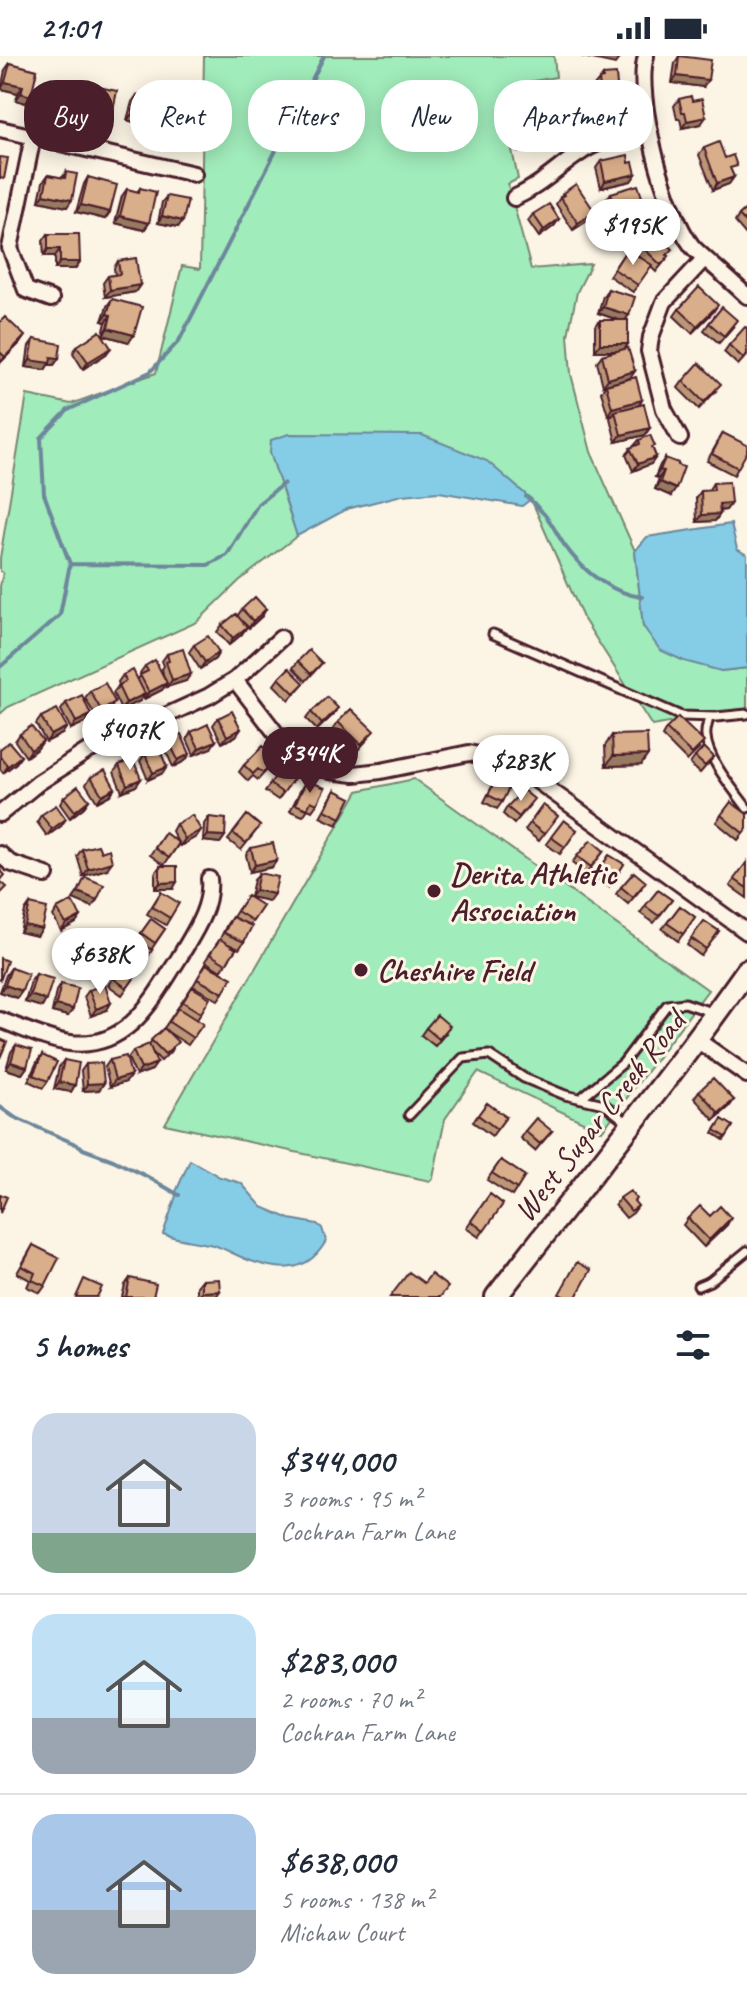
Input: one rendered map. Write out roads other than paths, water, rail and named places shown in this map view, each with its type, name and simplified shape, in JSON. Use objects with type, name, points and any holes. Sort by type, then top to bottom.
[{"type":"main road","name":"West Sugar Creek Road","points":[[496,1297],[697,1040],[747,970]]},
{"type":"street","points":[[643,80],[646,56]]},
{"type":"street","points":[[0,129],[24,135]]},
{"type":"street","points":[[653,143],[667,199],[692,245],[747,296]]},
{"type":"street","points":[[30,152],[10,248],[26,290],[51,299]]},
{"type":"street","points":[[98,152],[194,174]]},
{"type":"street","points":[[514,198],[531,190],[581,152]]},
{"type":"street","points":[[680,438],[664,409],[649,351],[664,302],[705,258]]},
{"type":"street","points":[[0,814],[38,783],[86,752],[209,696],[235,680],[281,638]]},
{"type":"street","points":[[235,680],[285,745],[330,771],[354,774],[381,771],[469,753],[511,762],[747,932]]},
{"type":"street","points":[[0,854],[10,863],[46,875]]},
{"type":"street","points":[[0,1020],[54,1040],[72,1043],[90,1043],[113,1037],[132,1025],[149,1005],[189,940],[207,905],[209,879]]},
{"type":"street","points":[[697,1040],[747,1075]]},
{"type":"lane","points":[[493,634],[668,712],[709,717],[747,714]]},
{"type":"lane","points":[[709,717],[706,741],[717,764],[747,808]]},
{"type":"lane","points":[[581,1098],[623,1063],[667,1005],[685,1003],[716,1014]]},
{"type":"lane","points":[[409,1115],[463,1058],[489,1055],[524,1078],[565,1095],[604,1104],[630,1125]]},
{"type":"lane","points":[[698,1286],[710,1281],[747,1251]]},
{"type":"water","points":[[289,434],[422,435],[487,461],[531,499],[522,506],[439,492],[402,495],[347,509],[297,536],[270,452],[271,440]]},
{"type":"water","points":[[731,524],[737,549],[747,555],[747,668],[721,671],[684,661],[660,650],[643,626],[635,551],[647,537]]},
{"type":"water","points":[[190,1160],[220,1177],[241,1183],[262,1207],[290,1219],[317,1224],[322,1228],[326,1241],[312,1258],[286,1268],[249,1260],[213,1245],[163,1234],[175,1194]]},
{"type":"waterway","points":[[0,667],[60,615],[70,564],[44,494],[41,438],[68,410],[150,372],[179,341],[324,56]]},
{"type":"waterway","points":[[70,564],[208,565],[227,555],[258,504],[284,483]]},
{"type":"waterway","points":[[526,497],[544,514],[565,546],[589,572],[608,586],[642,597]]},
{"type":"waterway","points":[[0,1107],[14,1117],[113,1160],[179,1195]]},
{"type":"place","name":"Derita Athletic Association","points":[[434,891]]},
{"type":"place","name":"Cheshire Field","points":[[361,970]]}]
